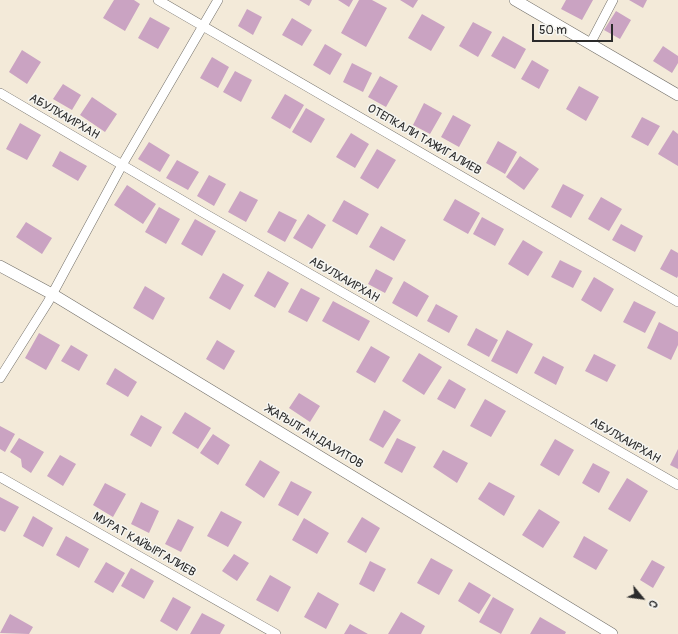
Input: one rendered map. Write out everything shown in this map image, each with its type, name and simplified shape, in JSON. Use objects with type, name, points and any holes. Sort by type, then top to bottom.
[{"type":"street","name":"ОТЕПКАЛИ ТАЖИГАЛИЕВ","points":[[158,0],[678,302]]},
{"type":"street","points":[[0,378],[52,294],[122,165],[218,0]]},
{"type":"street","points":[[515,0],[678,95]]},
{"type":"street","points":[[590,44],[613,0]]},
{"type":"street","name":"АБУЛХАИРХАН","points":[[0,93],[122,165],[678,485]]},
{"type":"street","name":"ЖАРЫЛГАН ДАУИТОВ","points":[[0,266],[52,294],[612,634]]},
{"type":"street","name":"МУРАТ КАЙЫРГАЛИЕВ","points":[[0,477],[276,634]]},
{"type":"building","points":[[114,0],[134,0],[140,4],[125,31],[103,18]]},
{"type":"building","points":[[299,0],[312,0],[309,6]]},
{"type":"building","points":[[338,0],[353,0],[349,7]]},
{"type":"building","points":[[359,0],[372,0],[387,8],[366,47],[341,33]]},
{"type":"building","points":[[400,0],[418,0],[413,8]]},
{"type":"building","points":[[566,0],[593,0],[582,20],[561,9]]},
{"type":"building","points":[[629,0],[647,0],[643,8]]},
{"type":"building","points":[[247,9],[262,17],[253,35],[238,26]]},
{"type":"building","points":[[616,11],[631,20],[620,39],[604,30]]},
{"type":"building","points":[[422,14],[445,27],[431,51],[408,38]]},
{"type":"building","points":[[150,17],[170,28],[158,49],[138,38]]},
{"type":"building","points":[[292,18],[312,30],[302,46],[282,35]]},
{"type":"building","points":[[473,22],[492,32],[478,57],[459,46]]},
{"type":"building","points":[[503,36],[526,49],[515,69],[491,56]]},
{"type":"building","points":[[325,44],[342,54],[330,75],[313,65]]},
{"type":"building","points":[[663,46],[678,56],[678,63],[672,73],[653,61]]},
{"type":"building","points":[[22,50],[41,62],[27,84],[9,72]]},
{"type":"building","points":[[212,57],[229,67],[218,88],[200,78]]},
{"type":"building","points":[[532,60],[549,70],[539,89],[521,79]]},
{"type":"building","points":[[352,63],[372,73],[363,92],[343,82]]},
{"type":"building","points":[[235,71],[252,80],[241,102],[223,92]]},
{"type":"building","points":[[380,76],[398,86],[386,107],[368,97]]},
{"type":"building","points":[[63,84],[81,95],[72,110],[53,99]]},
{"type":"building","points":[[579,86],[599,97],[586,121],[566,109]]},
{"type":"building","points":[[285,94],[304,105],[290,129],[271,118]]},
{"type":"building","points":[[92,97],[117,114],[105,132],[80,115]]},
{"type":"building","points":[[424,103],[442,113],[430,134],[413,125]]},
{"type":"building","points":[[306,108],[325,119],[311,143],[292,132]]},
{"type":"building","points":[[453,115],[471,125],[459,147],[441,137]]},
{"type":"building","points":[[642,117],[660,126],[648,146],[631,137]]},
{"type":"building","points":[[20,123],[41,135],[27,160],[6,149]]},
{"type":"building","points":[[673,130],[678,134],[678,166],[658,154]]},
{"type":"building","points":[[351,133],[369,144],[355,168],[336,157]]},
{"type":"building","points":[[498,141],[517,152],[505,174],[486,163]]},
{"type":"building","points":[[149,142],[170,155],[160,172],[138,159]]},
{"type":"building","points":[[377,149],[396,160],[378,189],[360,178]]},
{"type":"building","points":[[60,151],[87,166],[78,181],[52,166]]},
{"type":"building","points":[[520,156],[539,169],[524,190],[506,177]]},
{"type":"building","points":[[177,160],[199,172],[188,190],[166,178]]},
{"type":"building","points":[[209,175],[226,184],[214,206],[197,196]]},
{"type":"building","points":[[563,184],[584,195],[571,218],[551,207]]},
{"type":"building","points":[[127,185],[156,204],[143,224],[114,205]]},
{"type":"building","points":[[240,191],[258,200],[246,222],[228,212]]},
{"type":"building","points":[[601,197],[622,209],[609,231],[588,219]]},
{"type":"building","points":[[455,199],[480,213],[468,234],[443,220]]},
{"type":"building","points":[[344,200],[369,214],[357,235],[332,221]]},
{"type":"building","points":[[159,207],[180,219],[166,244],[145,232]]},
{"type":"building","points":[[279,211],[297,220],[285,242],[267,232]]},
{"type":"building","points":[[308,214],[326,225],[312,249],[293,238]]},
{"type":"building","points":[[482,217],[504,229],[495,246],[473,234]]},
{"type":"building","points":[[195,219],[216,231],[202,256],[181,244]]},
{"type":"building","points":[[26,222],[52,238],[42,254],[16,237]]},
{"type":"building","points":[[621,224],[643,236],[635,252],[612,240]]},
{"type":"building","points":[[381,226],[406,240],[394,261],[369,247]]},
{"type":"building","points":[[523,240],[543,252],[528,276],[508,264]]},
{"type":"building","points":[[671,249],[678,253],[677,278],[660,269]]},
{"type":"building","points":[[560,260],[582,271],[573,288],[551,277]]},
{"type":"building","points":[[376,269],[393,278],[385,293],[368,284]]},
{"type":"building","points":[[268,271],[289,283],[275,308],[254,296]]},
{"type":"building","points":[[223,273],[244,285],[230,310],[209,298]]},
{"type":"building","points":[[594,277],[614,289],[601,312],[581,300]]},
{"type":"building","points":[[404,281],[429,296],[417,317],[392,303]]},
{"type":"building","points":[[145,286],[165,298],[153,320],[133,308]]},
{"type":"building","points":[[301,288],[320,298],[307,322],[288,312]]},
{"type":"building","points":[[333,301],[370,321],[359,341],[322,321]]},
{"type":"building","points":[[634,301],[656,312],[645,333],[623,322]]},
{"type":"building","points":[[436,304],[458,316],[449,333],[427,321]]},
{"type":"building","points":[[659,322],[678,332],[678,345],[671,360],[647,348]]},
{"type":"building","points":[[476,328],[498,340],[489,357],[467,345]]},
{"type":"building","points":[[507,330],[533,344],[517,374],[491,361]]},
{"type":"building","points":[[39,333],[60,345],[46,370],[25,358]]},
{"type":"building","points":[[217,340],[235,351],[224,370],[206,359]]},
{"type":"building","points":[[71,345],[88,355],[79,371],[61,361]]},
{"type":"building","points":[[371,346],[390,357],[375,383],[356,372]]},
{"type":"building","points":[[419,353],[442,367],[424,395],[402,381]]},
{"type":"building","points":[[594,354],[616,365],[607,382],[585,371]]},
{"type":"building","points":[[543,356],[564,367],[556,385],[534,373]]},
{"type":"building","points":[[115,368],[137,382],[128,397],[106,384]]},
{"type":"building","points":[[449,379],[466,389],[455,409],[437,399]]},
{"type":"building","points":[[299,393],[320,406],[310,422],[289,408]]},
{"type":"building","points":[[485,399],[506,411],[491,437],[470,426]]},
{"type":"building","points":[[384,410],[401,420],[383,448],[369,440]]},
{"type":"building","points":[[185,412],[211,428],[198,449],[172,433]]},
{"type":"building","points":[[141,415],[162,427],[151,447],[130,435]]},
{"type":"building","points":[[0,426],[15,434],[5,452],[0,449]]},
{"type":"building","points":[[213,434],[230,445],[218,465],[200,453]]},
{"type":"building","points":[[19,438],[44,452],[31,473],[22,467],[21,459],[10,452]]},
{"type":"building","points":[[397,438],[416,447],[402,473],[384,463]]},
{"type":"building","points":[[555,439],[574,450],[559,476],[540,465]]},
{"type":"building","points":[[678,449],[678,469],[670,465]]},
{"type":"building","points":[[443,450],[468,463],[457,483],[433,467]]},
{"type":"building","points":[[60,455],[76,464],[63,486],[47,476]]},
{"type":"building","points":[[260,460],[280,472],[264,498],[245,485]]},
{"type":"building","points":[[593,463],[610,472],[599,493],[582,483]]},
{"type":"building","points":[[627,478],[648,491],[630,522],[608,509]]},
{"type":"building","points":[[291,481],[312,492],[298,516],[278,505]]},
{"type":"building","points":[[489,482],[515,496],[504,516],[478,499]]},
{"type":"building","points":[[105,483],[126,494],[113,517],[93,505]]},
{"type":"building","points":[[0,497],[19,507],[5,532],[0,530]]},
{"type":"building","points":[[141,502],[159,511],[149,533],[131,524]]},
{"type":"building","points":[[539,509],[560,522],[543,548],[522,535]]},
{"type":"building","points":[[221,511],[242,522],[228,547],[207,536]]},
{"type":"building","points":[[33,516],[53,528],[43,547],[23,536]]},
{"type":"building","points":[[362,517],[380,528],[366,553],[347,542]]},
{"type":"building","points":[[304,518],[329,533],[317,554],[292,540]]},
{"type":"building","points":[[178,519],[194,527],[181,552],[165,544]]},
{"type":"building","points":[[66,536],[89,549],[79,568],[56,555]]},
{"type":"building","points":[[584,536],[608,550],[596,570],[573,557]]},
{"type":"building","points":[[234,554],[249,563],[237,581],[222,571]]},
{"type":"building","points":[[431,558],[453,570],[439,595],[417,583]]},
{"type":"building","points":[[652,560],[665,567],[653,588],[640,580]]},
{"type":"building","points":[[370,561],[386,569],[374,592],[359,584]]},
{"type":"building","points":[[106,562],[125,573],[113,593],[94,582]]},
{"type":"building","points":[[131,568],[154,581],[144,599],[121,586]]},
{"type":"building","points":[[270,575],[291,587],[278,612],[256,600]]},
{"type":"building","points":[[469,582],[491,595],[479,614],[458,601]]},
{"type":"building","points":[[318,592],[339,604],[326,629],[304,617]]},
{"type":"building","points":[[173,597],[191,607],[177,631],[160,621]]},
{"type":"building","points":[[493,597],[514,609],[501,634],[479,622]]},
{"type":"building","points":[[401,612],[425,626],[421,634],[388,634]]},
{"type":"building","points":[[202,613],[225,625],[220,634],[190,634]]},
{"type":"building","points":[[10,614],[33,627],[29,634],[0,633]]},
{"type":"building","points":[[540,617],[566,632],[565,634],[530,634]]},
{"type":"building","points":[[350,624],[368,634],[344,634]]}]
